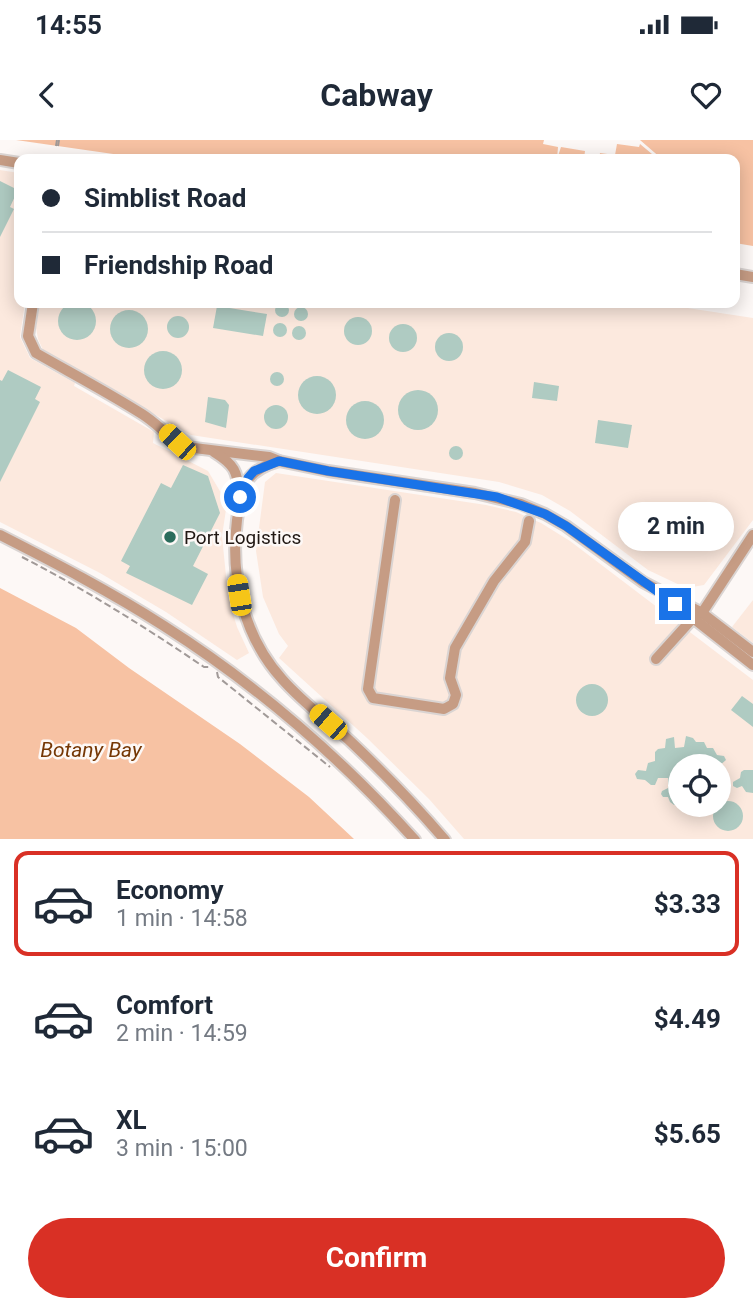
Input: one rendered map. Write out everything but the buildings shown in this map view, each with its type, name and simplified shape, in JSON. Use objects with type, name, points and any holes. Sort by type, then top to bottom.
[{"type":"street","points":[[32,308],[28,336],[36,353],[141,413],[186,447],[269,457],[328,471],[475,493],[521,504],[566,526],[627,572],[753,652]]},
{"type":"street","points":[[214,451],[233,466],[238,477],[240,497],[234,542],[236,570],[239,595],[255,639],[281,678],[385,775],[445,839]]},
{"type":"street","points":[[240,497],[254,471],[279,461]]},
{"type":"street","points":[[395,500],[368,689],[373,698],[444,709],[453,705],[456,695],[450,678],[455,648],[494,581],[524,542],[529,521]]},
{"type":"street","points":[[0,535],[119,599],[218,663],[268,700],[328,751],[415,839]]},
{"type":"street","points":[[656,659],[697,615],[753,535]]},
{"type":"street","points":[[697,615],[753,665]]},
{"type":"path","points":[[57,146],[58,140]]},
{"type":"path","points":[[20,556],[92,594],[204,667],[210,667],[217,672],[218,677],[331,768]]},
{"type":"shaded area","points":[[0,170],[14,172],[14,308],[24,308],[20,337],[30,358],[154,432],[153,443],[208,471],[227,503],[222,536],[228,596],[237,627],[249,653],[237,660],[166,612],[100,573],[0,522]]},
{"type":"shaded area","points":[[39,308],[688,308],[753,318],[753,520],[704,585],[686,588],[648,570],[570,511],[542,495],[499,482],[191,435],[44,352],[36,328]]},
{"type":"shaded area","points":[[276,473],[486,505],[516,512],[541,523],[570,541],[753,680],[753,839],[464,839],[429,799],[367,738],[279,658],[288,646],[279,634],[263,597],[256,551],[265,482]]},
{"type":"shaded area","points":[[753,600],[753,643],[732,627]]},
{"type":"water","points":[[16,140],[753,140],[753,246],[740,244],[740,154],[113,154]]},
{"type":"water","name":"Botany Bay","points":[[0,588],[76,628],[240,744],[309,797],[354,839],[0,839]]},
{"type":"pier","points":[[544,140],[640,140],[656,154],[652,154],[640,144],[639,147],[617,144],[615,154],[585,154],[585,151],[561,147],[557,154],[558,147],[543,144]]},
{"type":"place","name":"Port Logistics","points":[[170,537]]},
{"type":"route","points":[[240,497],[254,471],[279,461],[497,497],[545,514],[566,526],[675,604]]}]
